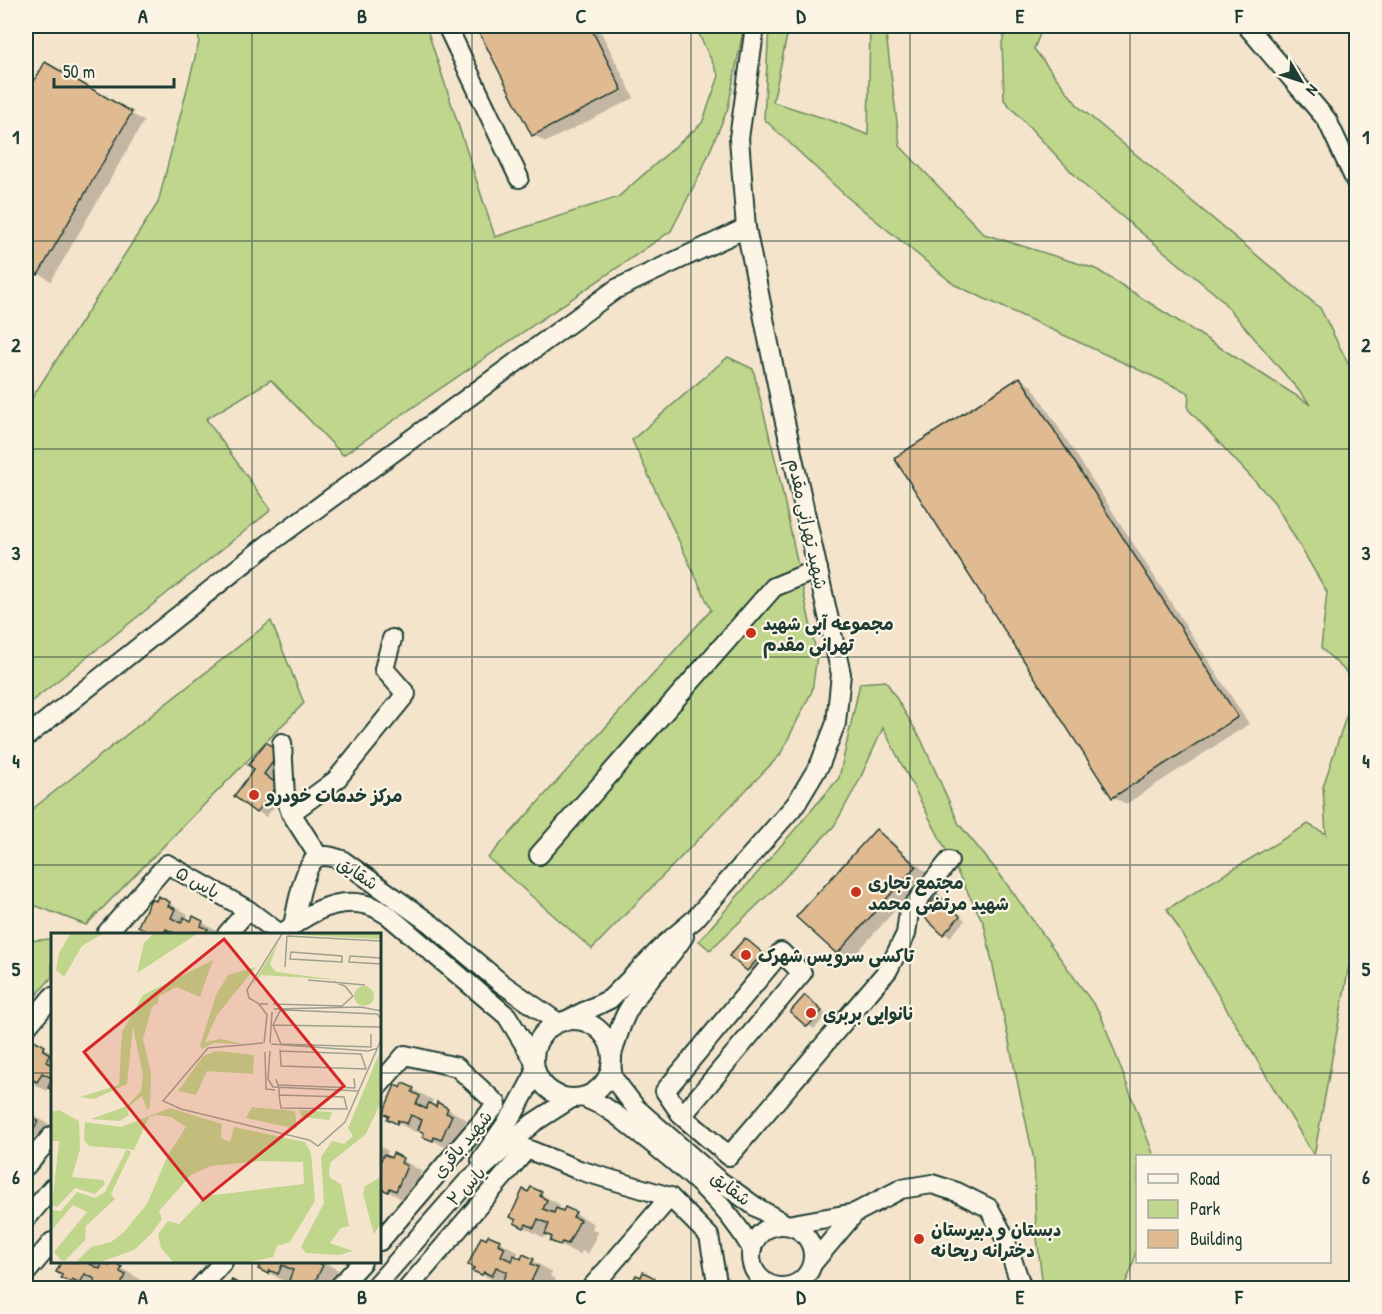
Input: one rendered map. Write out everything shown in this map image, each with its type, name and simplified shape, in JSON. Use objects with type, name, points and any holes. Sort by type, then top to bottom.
[{"type":"street","points":[[447,26],[519,178]]},
{"type":"street","name":"شهید تهرانی مقدم","points":[[611,1060],[630,1006],[640,991],[674,953],[695,920],[796,804],[820,764],[836,723],[841,674],[781,404],[746,228],[739,138],[755,26]]},
{"type":"street","points":[[1247,26],[1327,120],[1356,182]]},
{"type":"street","points":[[26,737],[271,542],[616,289],[746,228]]},
{"type":"street","points":[[539,855],[774,587],[818,569]]},
{"type":"street","points":[[291,813],[336,780],[406,693],[384,669],[392,639]]},
{"type":"street","points":[[282,743],[285,796],[291,813],[319,857]]},
{"type":"street","name":"شقایق","points":[[285,931],[306,872],[312,862],[319,857],[330,856],[342,860],[431,924],[501,983],[561,1022]]},
{"type":"street","points":[[682,1116],[802,973],[781,952],[665,1091],[682,1116],[729,1156],[888,970],[906,934],[909,911],[949,861]]},
{"type":"street","name":"یاس ۵","points":[[107,933],[167,864],[285,931]]},
{"type":"street","name":"شقایق","points":[[285,931],[319,909],[357,903],[373,907],[389,916],[507,1016],[535,1066]]},
{"type":"street","points":[[228,933],[248,910]]},
{"type":"street","name":"شهید تهرانی مقدم","points":[[561,1022],[610,999],[630,982],[664,945],[695,920]]},
{"type":"street","points":[[26,1029],[51,998]]},
{"type":"street","points":[[408,1288],[516,1137],[533,1123],[578,1097],[596,1090],[606,1079],[611,1060],[609,1044],[596,1028],[576,1020],[561,1022],[540,1038],[535,1048],[535,1066],[516,1137]]},
{"type":"street","name":"شهید باقری","points":[[381,1083],[405,1055],[457,1067],[497,1104],[381,1240]]},
{"type":"street","name":"شقایق","points":[[611,1060],[613,1078],[636,1108],[717,1179],[756,1207],[787,1225]]},
{"type":"street","points":[[535,1066],[541,1082],[550,1090],[560,1096],[578,1097]]},
{"type":"street","name":"شقایق","points":[[578,1097],[603,1106],[618,1116],[704,1186],[737,1223],[752,1249]]},
{"type":"street","points":[[490,1113],[516,1137],[579,1170],[670,1197],[709,1236],[718,1288]]},
{"type":"street","points":[[26,1166],[51,1137]]},
{"type":"street","name":"یاس ۲","points":[[374,1288],[467,1182],[516,1137]]},
{"type":"street","points":[[855,1213],[813,1263],[804,1278],[788,1288],[754,1282],[752,1249],[761,1233],[778,1225],[855,1213],[901,1189],[932,1184],[957,1192],[989,1208],[1004,1236],[1022,1288]]},
{"type":"street","points":[[26,1218],[51,1189]]},
{"type":"street","points":[[591,1288],[670,1197]]},
{"type":"street","points":[[787,1225],[805,1234],[814,1253],[813,1263]]},
{"type":"street","points":[[26,1273],[51,1243]]},
{"type":"street","points":[[199,1288],[222,1263]]},
{"type":"street","points":[[338,1288],[361,1263]]},
{"type":"green space","points":[[198,26],[426,26],[495,237],[618,197],[702,123],[719,76],[695,26],[744,26],[728,108],[701,172],[671,231],[343,455],[271,380],[206,419],[271,510],[26,706],[26,407],[158,203],[199,42]]},
{"type":"green space","points":[[769,26],[789,26],[773,102],[868,135],[870,26],[885,26],[900,146],[984,234],[1096,269],[1311,405],[1220,298],[1084,185],[1004,100],[1002,42],[1008,26],[1043,26],[1034,49],[1079,107],[1320,308],[1356,379],[1356,681],[1321,648],[1327,592],[1274,502],[1188,409],[1189,393],[955,285],[847,197],[764,119]]},
{"type":"green space","name":"مجموعه آبی شهید تهرانی مقدم","points":[[728,357],[753,369],[778,471],[817,656],[812,691],[780,755],[592,949],[488,858],[711,610],[632,440]]},
{"type":"green space","points":[[271,621],[304,703],[86,925],[26,902],[26,814]]},
{"type":"green space","points":[[886,681],[921,739],[959,824],[998,872],[1100,1013],[1154,1155],[1136,1155],[1136,1248],[1130,1274],[1122,1288],[1043,1288],[1036,1230],[1034,1160],[984,924],[883,728],[859,781],[834,826],[769,894],[710,950],[699,941],[839,778],[860,683]]},
{"type":"green space","points":[[1356,686],[1356,928],[1313,1155],[1167,909],[1308,824],[1326,834],[1323,787]]},
{"type":"green space","points":[[51,939],[51,978],[26,1007],[26,941]]},
{"type":"building","points":[[476,26],[590,26],[622,90],[532,136]]},
{"type":"building","points":[[45,62],[132,112],[38,275],[26,268],[26,96]]},
{"type":"building","points":[[1020,377],[1238,717],[1112,798],[894,458]]},
{"type":"building","points":[[266,742],[280,752],[264,774],[278,785],[256,813],[234,796],[254,769],[248,765]]},
{"type":"building","name":"مجتمع تجاری شهید مرتضی محمد","points":[[876,829],[916,866],[837,954],[796,917]]},
{"type":"building","points":[[938,895],[960,916],[943,935],[921,914]]},
{"type":"building","points":[[158,896],[170,902],[168,906],[175,909],[171,918],[181,923],[184,917],[191,921],[193,916],[203,921],[201,926],[208,929],[206,933],[174,933],[166,929],[164,933],[142,933],[144,929],[138,926],[151,899],[156,901]]},
{"type":"building","name":"تاکسی سرویس شهرک","points":[[745,938],[763,953],[747,971],[729,956]]},
{"type":"building","points":[[805,995],[822,1011],[807,1027],[790,1012]]},
{"type":"building","points":[[34,1040],[45,1046],[43,1050],[50,1054],[46,1062],[51,1064],[51,1078],[42,1073],[37,1082],[29,1078],[26,1081],[26,1044],[31,1045]]},
{"type":"building","points":[[403,1083],[414,1088],[412,1092],[420,1096],[416,1104],[426,1109],[429,1103],[436,1107],[437,1102],[448,1108],[446,1113],[452,1115],[441,1140],[434,1137],[433,1141],[423,1137],[424,1133],[418,1130],[422,1120],[411,1115],[407,1124],[398,1120],[397,1124],[387,1119],[389,1116],[383,1113],[395,1085],[401,1088]]},
{"type":"building","points":[[26,1109],[34,1113],[32,1118],[38,1121],[26,1146]]},
{"type":"building","points":[[393,1153],[403,1158],[401,1163],[407,1166],[396,1191],[390,1188],[388,1192],[381,1188],[381,1160],[384,1154],[391,1158]]},
{"type":"building","points":[[531,1187],[542,1192],[540,1196],[547,1200],[543,1209],[554,1213],[556,1208],[563,1211],[565,1207],[576,1212],[573,1217],[580,1220],[568,1244],[562,1242],[560,1245],[550,1241],[552,1237],[545,1234],[549,1224],[538,1219],[534,1228],[526,1224],[524,1228],[514,1223],[516,1220],[510,1217],[523,1189],[528,1192]]},
{"type":"building","points":[[488,1235],[500,1240],[498,1244],[505,1247],[501,1256],[512,1261],[514,1255],[521,1259],[523,1254],[534,1259],[531,1264],[538,1267],[528,1288],[508,1288],[510,1285],[503,1282],[507,1272],[496,1267],[492,1276],[484,1272],[482,1275],[472,1271],[474,1268],[468,1265],[481,1237],[486,1239]]},
{"type":"building","points":[[60,1263],[90,1263],[100,1269],[103,1263],[109,1266],[113,1263],[122,1267],[120,1272],[126,1275],[119,1288],[91,1288],[95,1279],[85,1274],[80,1283],[72,1279],[71,1282],[61,1278],[62,1275],[56,1272]]},
{"type":"building","points":[[253,1263],[319,1263],[323,1265],[312,1288],[294,1287],[296,1283],[289,1280],[293,1270],[282,1265],[278,1274],[269,1270],[268,1274],[258,1269],[260,1266]]},
{"type":"building","points":[[643,1272],[655,1278],[653,1282],[660,1285],[659,1288],[629,1288],[636,1275],[641,1277]]},
{"type":"building","points":[[232,1280],[243,1286],[242,1288],[222,1288],[224,1283],[229,1285]]},
{"type":"place","name":"مجموعه آبی شهید تهرانی مقدم","points":[[751,633]]},
{"type":"place","name":"مرکز خدمات خودرو","points":[[254,795]]},
{"type":"place","name":"مجتمع تجاری شهید مرتضی محمد","points":[[856,892]]},
{"type":"place","name":"تاکسی سرویس شهرک","points":[[746,955]]},
{"type":"place","name":"نانوایی بربری","points":[[811,1013]]},
{"type":"place","name":"دبستان و دبیرستان دخترانه ریحانه","points":[[919,1239]]}]
